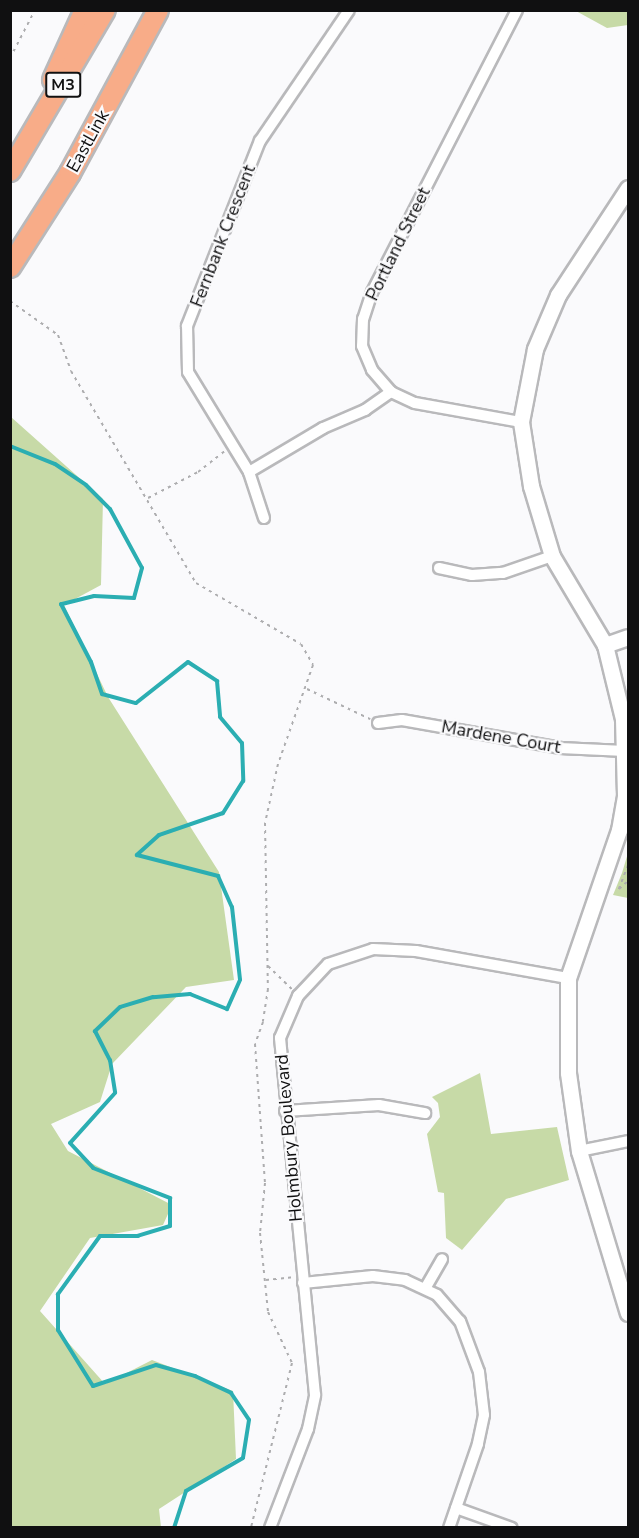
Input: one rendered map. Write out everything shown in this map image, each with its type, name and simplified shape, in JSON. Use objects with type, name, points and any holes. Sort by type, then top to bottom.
[{"type":"highway","points":[[14,165],[85,10]]},
{"type":"highway","name":"M3","points":[[14,165],[105,10]]},
{"type":"highway","name":"EastLink","points":[[13,263],[88,141],[158,10]]},
{"type":"highway","points":[[88,141],[174,10]]},
{"type":"street","name":"Fernbank Crescent","points":[[264,518],[249,472],[230,447],[188,372],[188,326],[260,141],[349,10]]},
{"type":"street","name":"Portland Street","points":[[517,10],[372,292],[363,319],[362,346],[372,370],[391,392],[416,403],[521,422]]},
{"type":"street","points":[[628,188],[558,295],[535,349],[521,422],[531,486],[552,556],[605,645],[623,719],[626,796],[619,830],[568,978],[568,1072],[579,1150],[628,1313]]},
{"type":"street","points":[[249,472],[324,428],[365,410],[391,392]]},
{"type":"street","points":[[439,568],[472,575],[503,573],[552,556]]},
{"type":"street","points":[[605,645],[628,637]]},
{"type":"street","name":"Mardene Court","points":[[378,723],[402,720],[560,748],[625,751]]},
{"type":"street","name":"Holmbury Boulevard","points":[[270,1527],[308,1429],[315,1395],[285,1112],[280,1038],[298,996],[328,964],[373,949],[416,951],[568,978]]},
{"type":"street","points":[[285,1112],[379,1105],[424,1113]]},
{"type":"street","points":[[579,1150],[628,1141]]},
{"type":"street","points":[[426,1287],[442,1259]]},
{"type":"street","points":[[303,1280],[384,1276],[426,1287],[446,1303],[466,1330],[483,1388],[481,1434],[448,1527]]},
{"type":"street","points":[[456,1508],[512,1527]]},
{"type":"path","points":[[10,58],[35,10]]},
{"type":"path","points":[[10,301],[58,335],[71,371],[148,498],[196,583],[301,644],[313,665],[307,688],[292,717],[265,823],[268,966],[264,1022],[255,1044],[265,1183],[260,1233],[268,1312],[292,1363],[251,1527]]},
{"type":"path","points":[[148,498],[198,472],[230,447]]},
{"type":"path","points":[[307,688],[378,723]]},
{"type":"path","points":[[628,865],[619,890],[628,881]]},
{"type":"path","points":[[268,966],[298,996]]},
{"type":"path","points":[[266,1280],[303,1280]]},
{"type":"green space","points":[[576,11],[628,11],[628,25],[607,28]]},
{"type":"green space","points":[[11,417],[103,499],[101,585],[64,605],[108,697],[219,872],[234,980],[186,987],[112,1064],[100,1102],[51,1124],[68,1151],[172,1205],[163,1225],[90,1238],[40,1311],[105,1384],[152,1360],[233,1391],[236,1459],[159,1509],[161,1527],[11,1527]]},
{"type":"green space","points":[[628,853],[628,898],[613,895]]},
{"type":"green space","points":[[480,1073],[491,1134],[557,1127],[569,1180],[506,1199],[462,1250],[446,1238],[444,1193],[438,1192],[427,1134],[440,1117],[438,1103],[432,1097]]},
{"type":"waterway","points":[[10,446],[55,464],[86,485],[110,509],[142,568],[134,598],[94,596],[61,604],[91,662],[102,694],[136,703],[188,662],[217,681],[220,717],[242,743],[243,781],[223,813],[159,835],[137,855],[218,876],[232,907],[240,980],[227,1009],[190,994],[153,997],[120,1007],[95,1031],[110,1060],[115,1093],[70,1143],[93,1168],[170,1198],[170,1226],[138,1236],[100,1236],[58,1294],[58,1330],[93,1386],[156,1365],[195,1376],[231,1393],[249,1420],[243,1458],[186,1491],[174,1528]]}]
